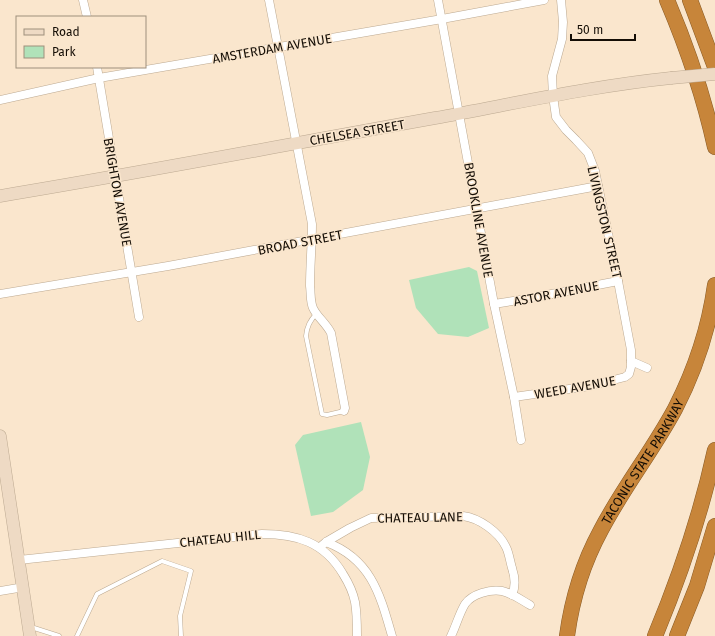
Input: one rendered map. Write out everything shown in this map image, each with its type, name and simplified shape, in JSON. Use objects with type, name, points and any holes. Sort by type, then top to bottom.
[{"type":"highway","points":[[658,0],[692,65]]},
{"type":"highway","points":[[667,0],[692,65],[715,147]]},
{"type":"highway","points":[[690,0],[715,67]]},
{"type":"highway","name":"TACONIC STATE PARKWAY","points":[[567,636],[570,613],[577,587],[594,544],[609,516],[671,415],[689,379],[705,335],[715,285]]},
{"type":"highway","points":[[654,636],[686,553],[703,500],[715,450]]},
{"type":"highway","points":[[677,636],[697,586],[715,526]]},
{"type":"street","points":[[84,0],[87,16]]},
{"type":"street","points":[[269,0],[312,224],[310,271],[311,297],[316,314],[325,323],[331,333],[345,408],[344,411]]},
{"type":"street","name":"BROOKLINE AVENUE","points":[[438,0],[494,304],[514,397],[521,440]]},
{"type":"street","name":"AMSTERDAM AVENUE","points":[[0,100],[99,78],[544,0]]},
{"type":"street","name":"LIVINGSTON STREET","points":[[562,0],[562,39],[552,76],[556,117],[588,154],[595,171],[618,281],[631,361]]},
{"type":"street","name":"BRIGHTON AVENUE","points":[[97,68],[139,317]]},
{"type":"street","name":"CHELSEA STREET","points":[[0,196],[116,177],[553,96],[643,81],[715,74]]},
{"type":"street","name":"BROAD STREET","points":[[0,294],[132,272],[598,186]]},
{"type":"street","name":"ASTOR AVENUE","points":[[494,304],[526,300],[618,281]]},
{"type":"street","points":[[631,361],[647,368]]},
{"type":"street","name":"WEED AVENUE","points":[[514,397],[590,386],[625,377],[629,374],[631,361]]},
{"type":"street","points":[[0,436],[4,492],[19,560],[30,631]]},
{"type":"street","name":"CHATEAU LANE","points":[[323,544],[350,528],[371,518],[470,516],[494,532],[503,541],[507,548],[514,578],[515,588],[512,595]]},
{"type":"street","name":"CHATEAU HILL","points":[[19,560],[262,534],[281,534],[300,538],[323,544],[348,583],[355,601],[357,636]]},
{"type":"street","points":[[323,544],[338,546],[352,556],[364,568],[373,581],[382,600],[392,636]]},
{"type":"street","points":[[0,591],[24,587]]},
{"type":"street","points":[[451,636],[466,604],[475,596],[488,592],[501,591],[530,605]]},
{"type":"lane","points":[[316,314],[307,328],[306,336],[322,414],[327,415],[344,411]]},
{"type":"lane","points":[[77,636],[96,594],[162,562],[191,571],[180,616],[181,636]]},
{"type":"lane","points":[[30,631],[59,636]]},
{"type":"green space","points":[[469,267],[477,271],[489,328],[468,337],[438,334],[416,308],[409,280]]},
{"type":"green space","points":[[361,422],[370,457],[363,490],[333,512],[311,516],[295,445],[303,435]]}]
